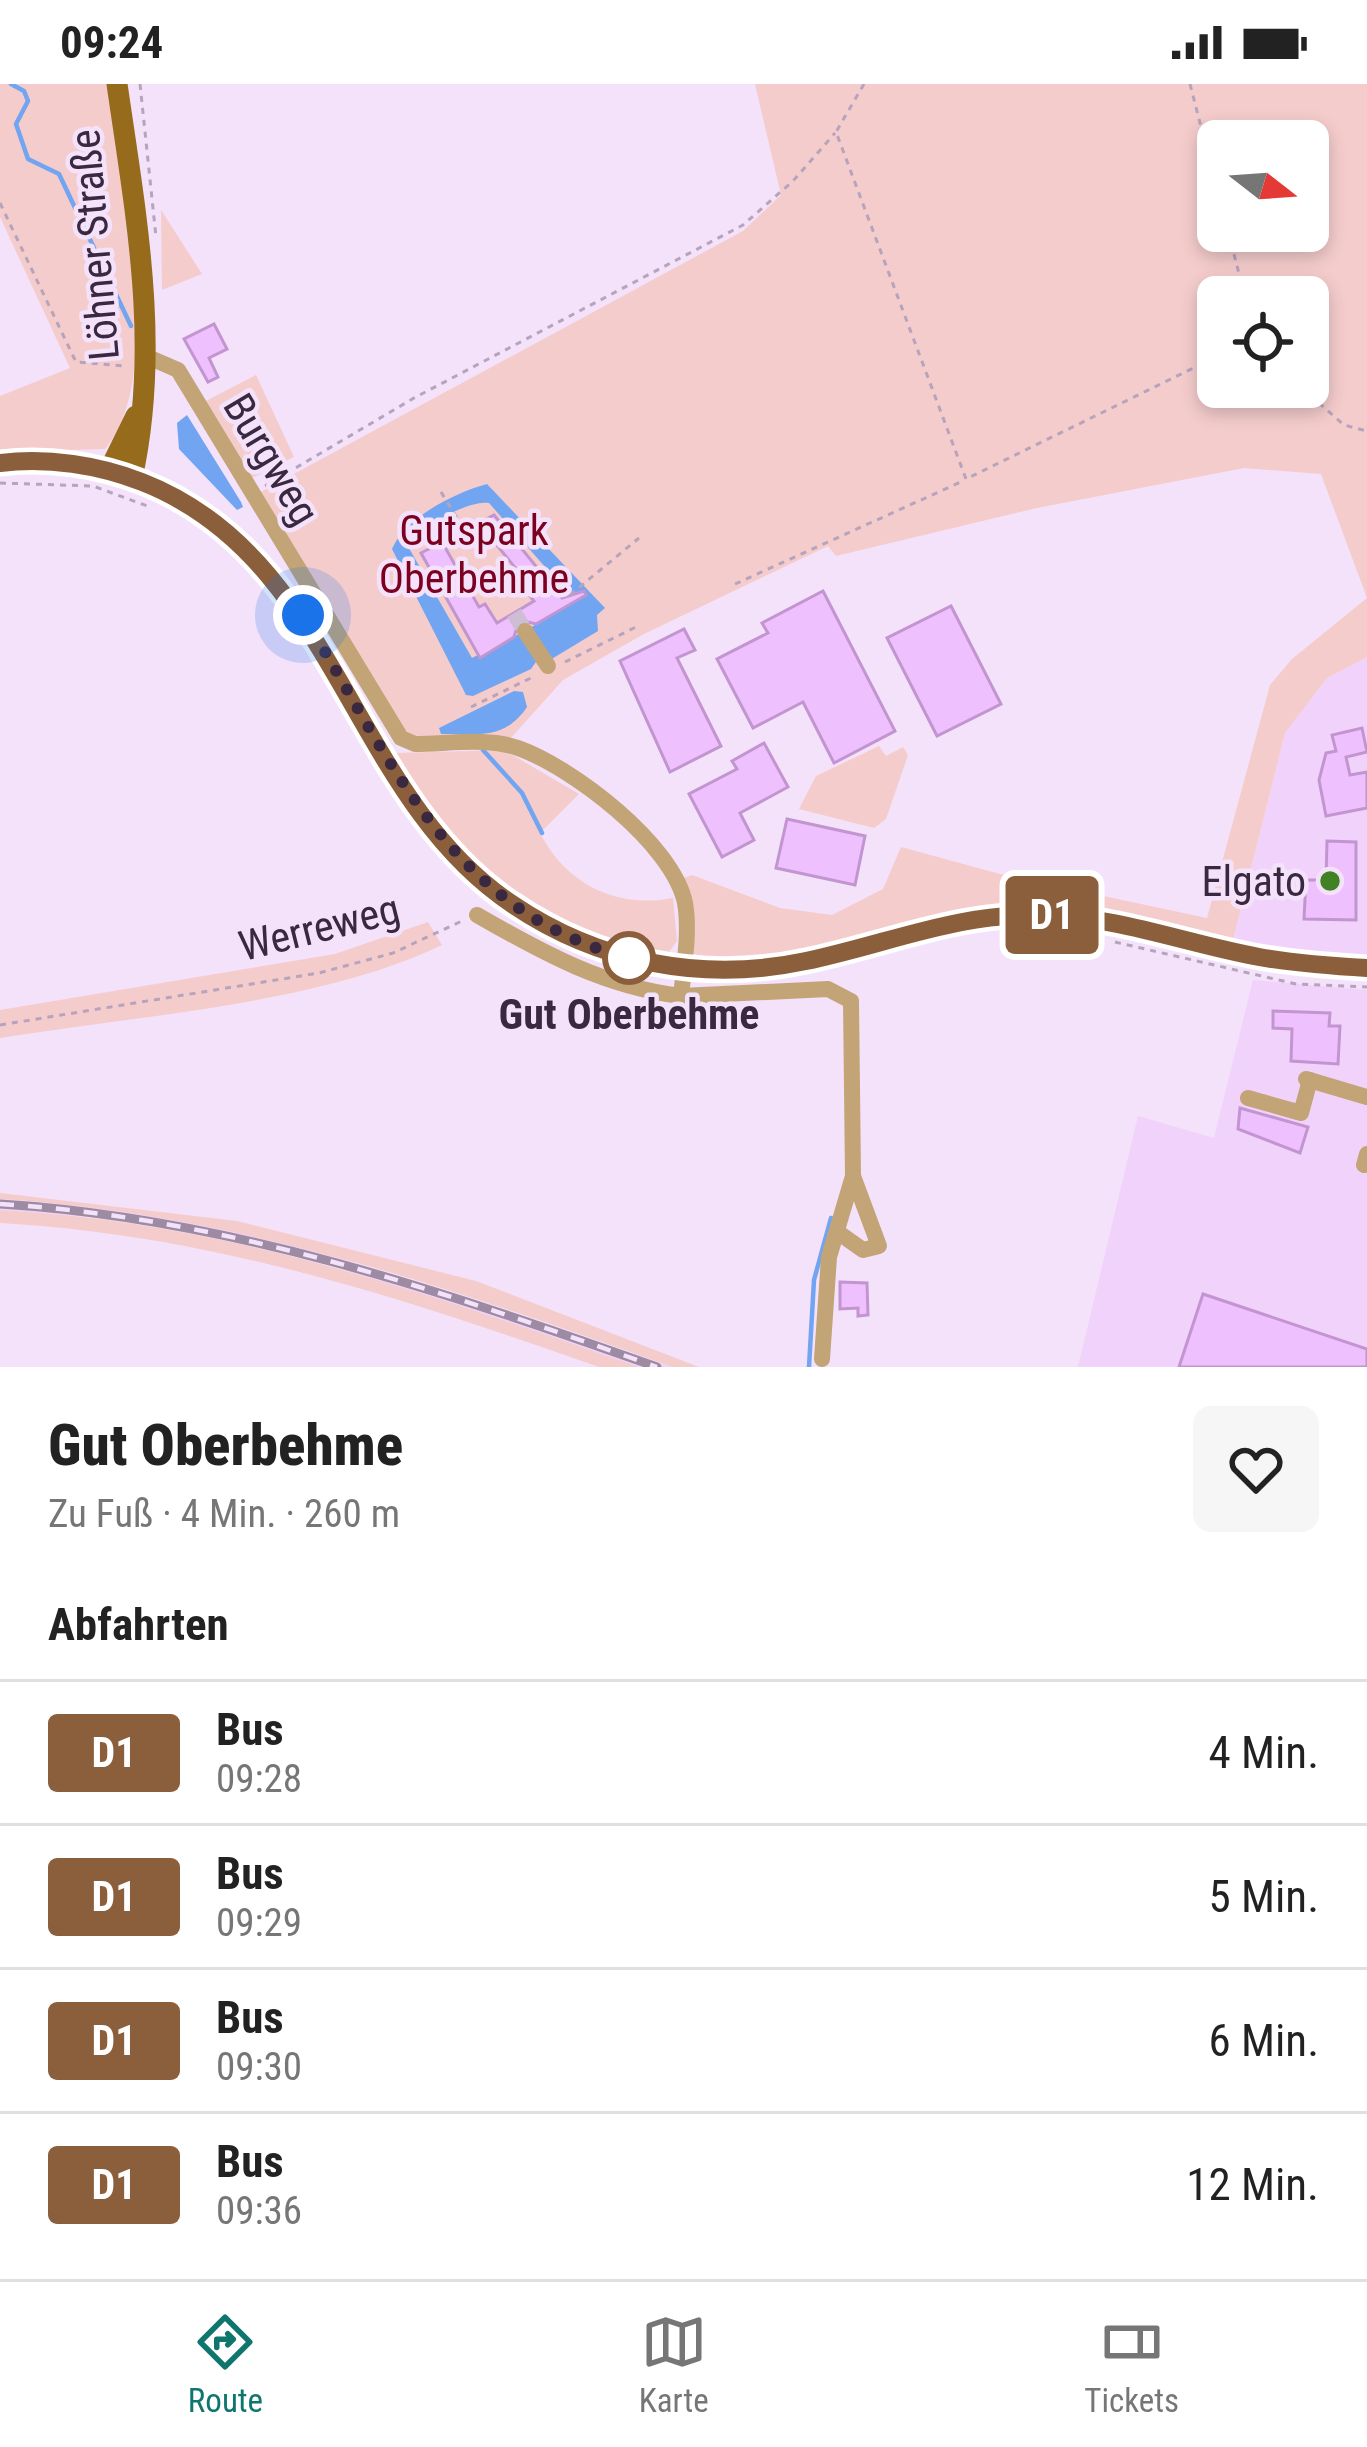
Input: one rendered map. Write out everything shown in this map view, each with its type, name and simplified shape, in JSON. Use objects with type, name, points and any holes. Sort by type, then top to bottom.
[{"type":"main road","name":"Löhner Straße","points":[[117,84],[153,358],[132,478]]},
{"type":"main road","name":"Löhner Straße","points":[[110,471],[143,399]]},
{"type":"main road","points":[[0,463],[69,464],[110,471],[211,517],[258,559],[303,615],[409,796],[478,878],[563,934],[627,958],[683,968],[764,969],[937,924],[1002,914],[1083,918],[1261,957],[1367,968]]},
{"type":"street","name":"Burgweg","points":[[153,358],[178,370],[249,495],[401,738],[416,744],[518,748],[641,831],[675,877],[685,903],[683,968]]},
{"type":"street","points":[[525,631],[548,666]]},
{"type":"street","points":[[477,915],[586,973],[637,991],[682,996],[828,989],[850,1001],[853,1176],[830,1257],[822,1358]]},
{"type":"street","points":[[682,996],[683,968]]},
{"type":"street","points":[[1248,1098],[1300,1113],[1308,1080],[1367,1097]]},
{"type":"street","points":[[839,1233],[863,1250],[879,1246],[853,1176]]},
{"type":"path","points":[[249,495],[413,398],[743,225],[793,182],[836,132],[864,84]]},
{"type":"path","points":[[1190,84],[1199,120]]},
{"type":"path","points":[[836,132],[966,479]]},
{"type":"path","points":[[0,202],[76,362],[122,368],[153,358]]},
{"type":"path","points":[[735,584],[1197,366]]},
{"type":"path","points":[[1325,408],[1344,425],[1367,431]]},
{"type":"path","points":[[441,492],[462,526]]},
{"type":"path","points":[[570,595],[638,538]]},
{"type":"path","name":"Werreweg","points":[[0,1025],[319,973],[393,953],[477,915]]},
{"type":"shaded area","points":[[1367,657],[1367,957],[1232,944],[1285,733],[1327,678]]},
{"type":"shaded area","points":[[1253,980],[1367,990],[1367,1367],[1078,1367],[1138,1116],[1214,1138]]},
{"type":"shaded area","points":[[0,1199],[119,1208],[303,1246],[672,1367],[639,1367],[300,1255],[117,1219],[0,1210]]},
{"type":"green space","points":[[0,84],[109,84],[129,221],[137,325],[134,373],[124,416],[105,449],[0,452],[0,396],[70,368],[0,217]]},
{"type":"green space","name":"Gutspark Oberbehme","points":[[755,84],[1367,84],[1367,598],[1321,474],[1244,468],[1037,508],[836,556],[828,546],[644,634],[563,680],[510,739],[428,741],[403,735],[255,495],[743,231],[781,195]]},
{"type":"green space","points":[[161,210],[202,274],[162,290]]},
{"type":"green space","points":[[256,375],[294,457],[248,480],[204,402]]},
{"type":"green space","points":[[1367,598],[1367,657],[1327,678],[1285,733],[1232,944],[1112,914],[1020,905],[954,911],[766,959],[694,954],[681,879],[692,875],[780,908],[832,915],[883,889],[901,847],[1000,874],[1207,918],[1270,685],[1292,659]]},
{"type":"green space","points":[[879,746],[886,756],[903,747],[908,755],[886,819],[874,828],[799,809],[816,776]]},
{"type":"green space","points":[[504,750],[579,794],[540,833],[578,879],[632,900],[673,898],[677,941],[669,952],[658,955],[553,918],[504,889],[461,848],[395,753]]},
{"type":"green space","points":[[428,922],[442,945],[341,981],[226,1005],[0,1038],[0,1010],[335,954]]},
{"type":"green space","points":[[0,1193],[237,1221],[476,1281],[699,1367],[672,1367],[508,1309],[258,1237],[87,1207],[0,1199]]},
{"type":"green space","points":[[0,1210],[167,1229],[326,1265],[639,1367],[599,1367],[378,1294],[231,1255],[79,1230],[0,1223]]},
{"type":"water","points":[[187,415],[243,507],[237,510],[179,449],[177,423]]},
{"type":"water","points":[[487,484],[605,608],[597,615],[598,631],[550,660],[530,628],[575,601],[489,503],[468,506],[432,525],[410,550],[472,658],[521,633],[538,659],[531,669],[473,696],[466,695],[392,549],[408,527],[432,508]]},
{"type":"water","points":[[514,691],[523,692],[527,707],[509,725],[490,733],[441,734],[439,728]]},
{"type":"building","points":[[214,324],[227,349],[209,358],[218,377],[208,382],[184,339]]},
{"type":"building","points":[[494,515],[562,598],[584,591],[586,595],[536,624],[519,620],[514,637],[480,658],[421,553],[442,542],[479,607],[485,604],[497,623],[534,601],[520,584],[525,580],[479,523]]},
{"type":"building","points":[[823,591],[895,731],[834,763],[803,702],[753,728],[717,659],[768,633],[762,623]]},
{"type":"building","points":[[951,606],[1001,704],[937,736],[887,638]]},
{"type":"building","points":[[684,629],[695,650],[677,658],[721,746],[670,772],[620,661]]},
{"type":"building","points":[[1362,728],[1367,752],[1346,757],[1350,775],[1367,772],[1367,808],[1326,816],[1319,780],[1326,753],[1336,751],[1332,735]]},
{"type":"building","points":[[764,743],[788,787],[740,813],[754,840],[722,857],[689,794],[737,769],[732,761]]},
{"type":"building","points":[[787,819],[865,836],[855,885],[776,868]]},
{"type":"building","name":"Elgato","points":[[1327,841],[1356,842],[1356,920],[1304,919],[1306,880],[1326,880]]},
{"type":"building","points":[[1273,1011],[1330,1013],[1329,1026],[1340,1026],[1338,1064],[1291,1061],[1292,1029],[1273,1028]]},
{"type":"building","points":[[1240,1108],[1308,1127],[1300,1153],[1238,1129]]},
{"type":"building","points":[[840,1282],[867,1283],[868,1315],[858,1316],[858,1308],[840,1309]]},
{"type":"building","points":[[1203,1294],[1367,1349],[1367,1367],[1179,1367]]},
{"type":"waterway","points":[[11,84],[24,91],[28,101],[16,124],[28,159],[59,174],[131,326]]},
{"type":"waterway","points":[[483,750],[522,793],[542,833]]},
{"type":"waterway","points":[[809,1367],[814,1280],[831,1218]]},
{"type":"tunnel","points":[[514,613],[525,631]]},
{"type":"railway","points":[[0,1204],[169,1225],[334,1262],[657,1367]]},
{"type":"bus line","name":"D1","points":[[0,463],[69,464],[110,471],[158,488],[211,517],[258,559],[303,615],[409,796],[452,854],[542,924],[598,949],[663,966],[764,969],[975,916],[1049,915],[1109,923],[1261,957],[1367,968]]},
{"type":"place","name":"Elgato","points":[[1330,881]]},
{"type":"place","name":"Gut Oberbehme","points":[[629,958]]},
{"type":"route","points":[[303,615],[409,796],[452,854],[542,924],[629,958]]}]
